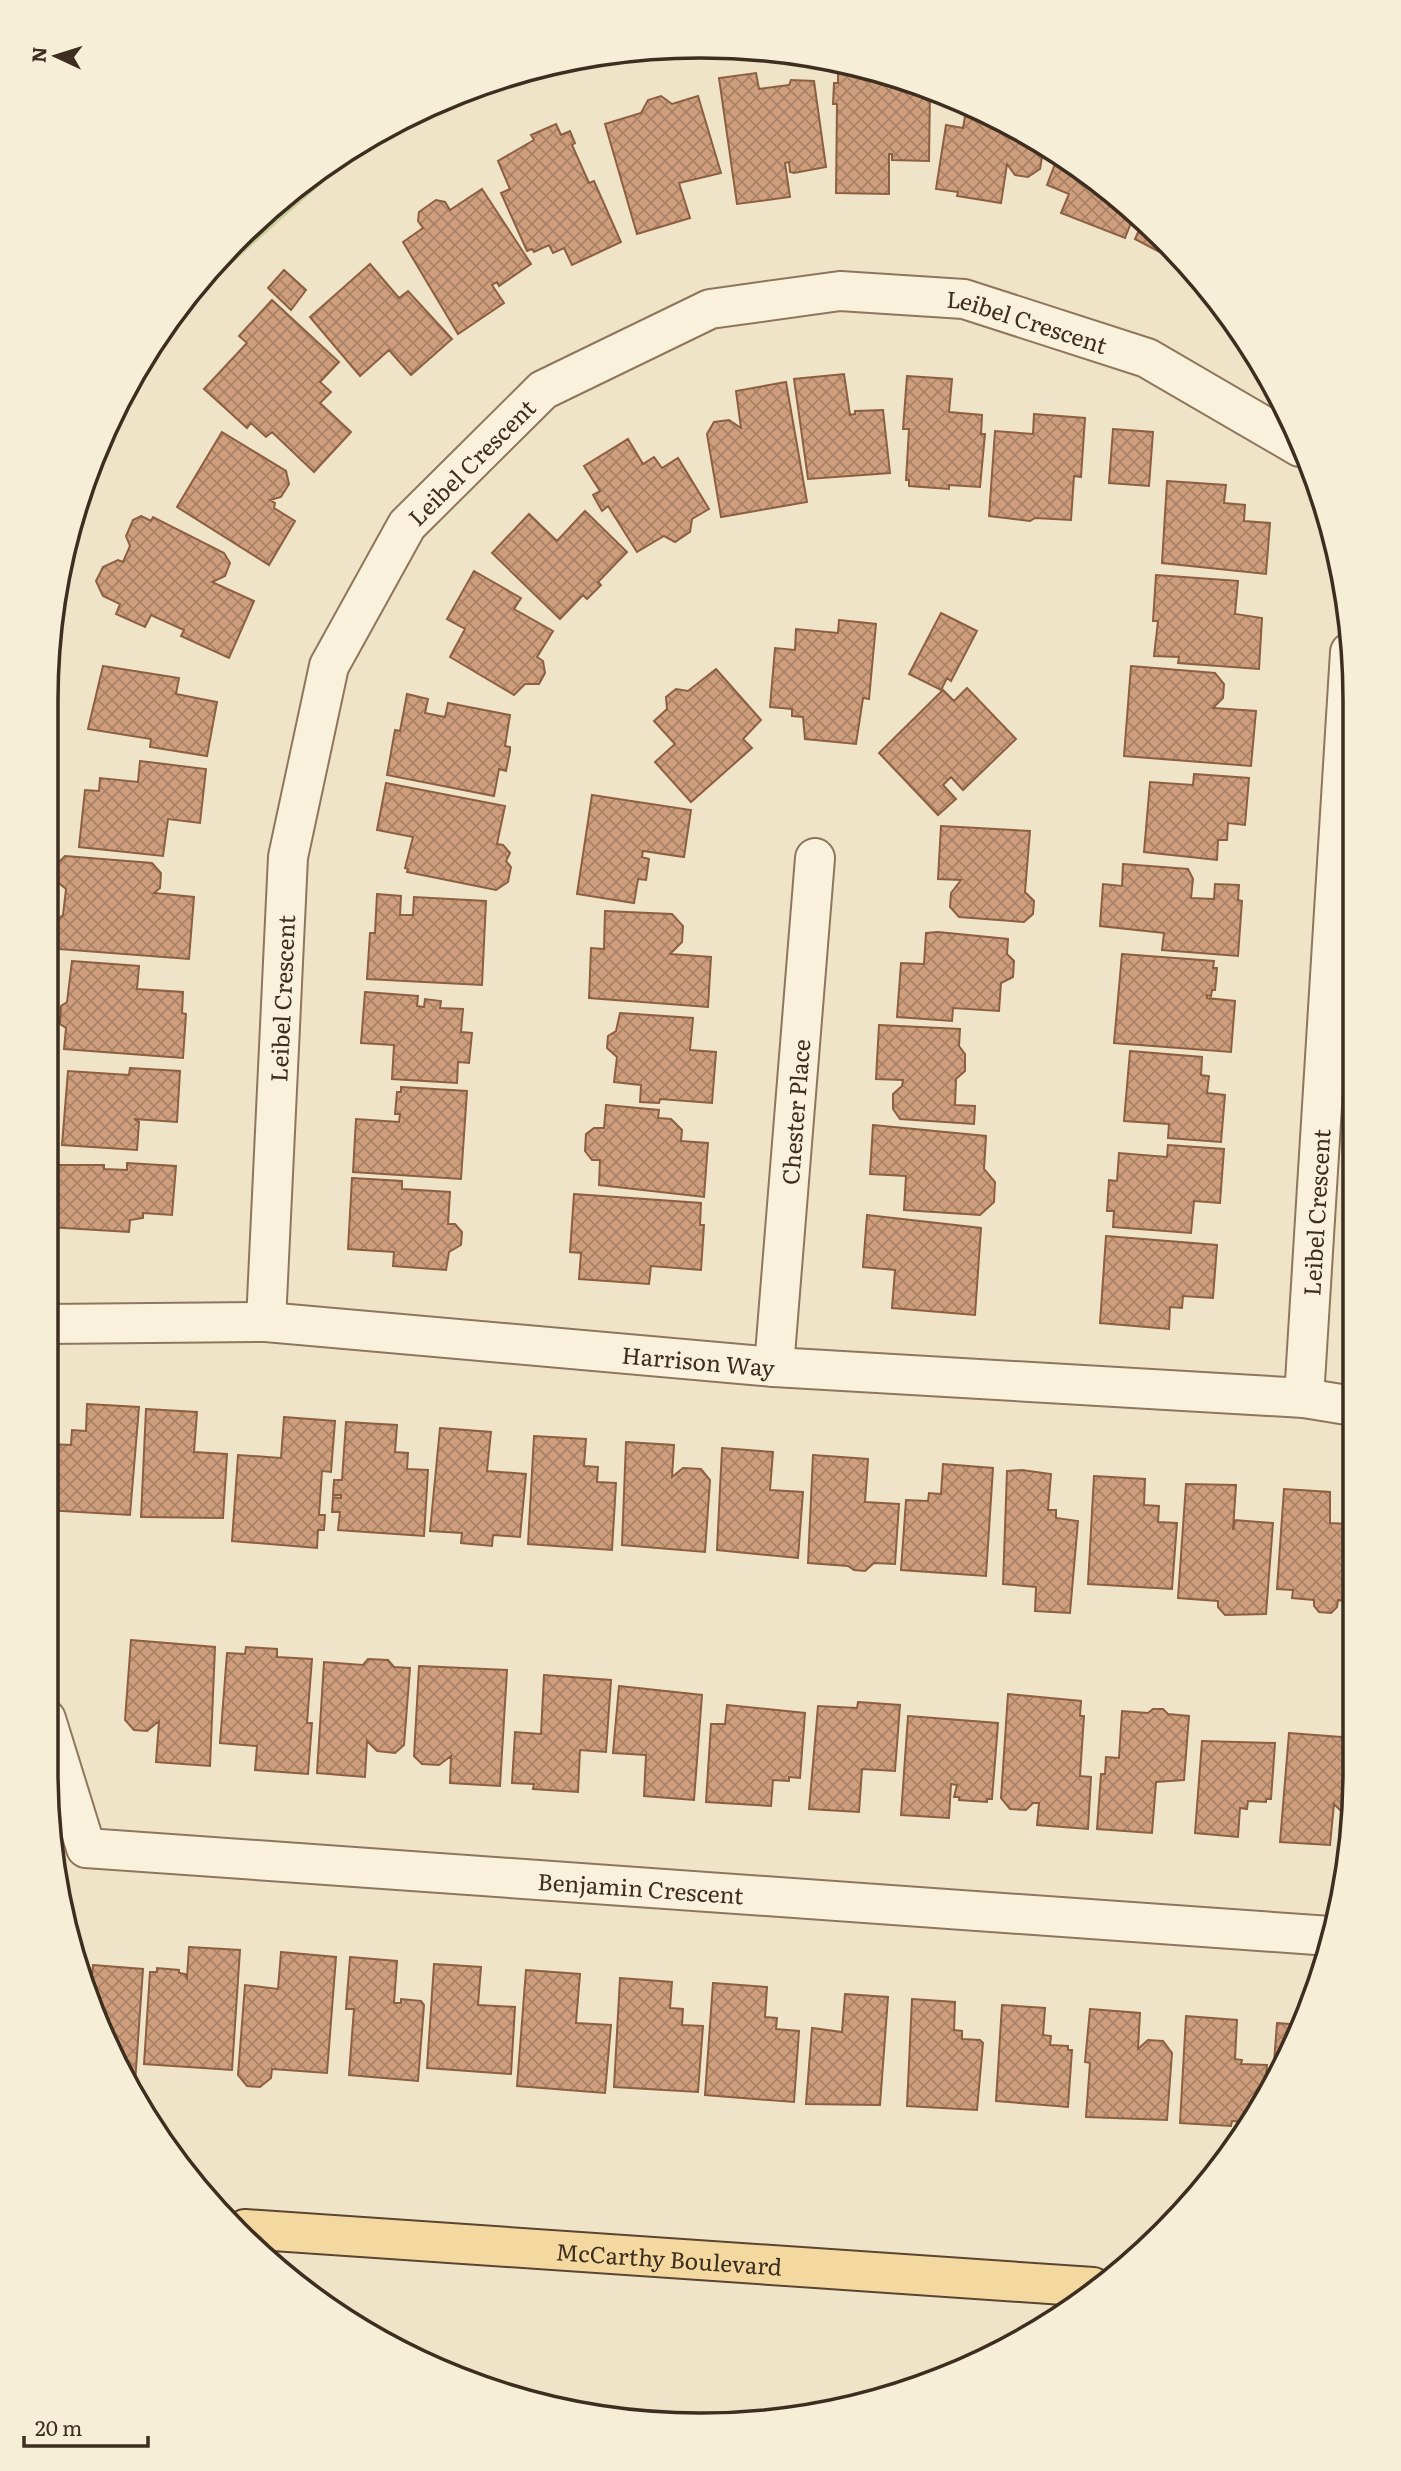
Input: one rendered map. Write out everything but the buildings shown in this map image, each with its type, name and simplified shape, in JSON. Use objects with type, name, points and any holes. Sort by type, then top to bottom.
[{"type":"main road","name":"McCarthy Boulevard","points":[[252,2230],[1083,2286]]},
{"type":"street","name":"Leibel Crescent","points":[[266,1322],[288,857],[329,666],[407,525],[543,390],[710,309],[840,291],[964,299],[1147,358],[1287,440]]},
{"type":"street","name":"Leibel Crescent","points":[[1304,1398],[1343,766]]},
{"type":"street","name":"Chester Place","points":[[774,1367],[815,858]]},
{"type":"street","name":"Harrison Way","points":[[58,1324],[266,1322],[774,1367],[1304,1398],[1343,1404]]},
{"type":"street","name":"Benjamin Crescent","points":[[58,1758],[86,1848],[1321,1935]]},
{"type":"green space","points":[[335,172],[219,275],[277,217]]}]
